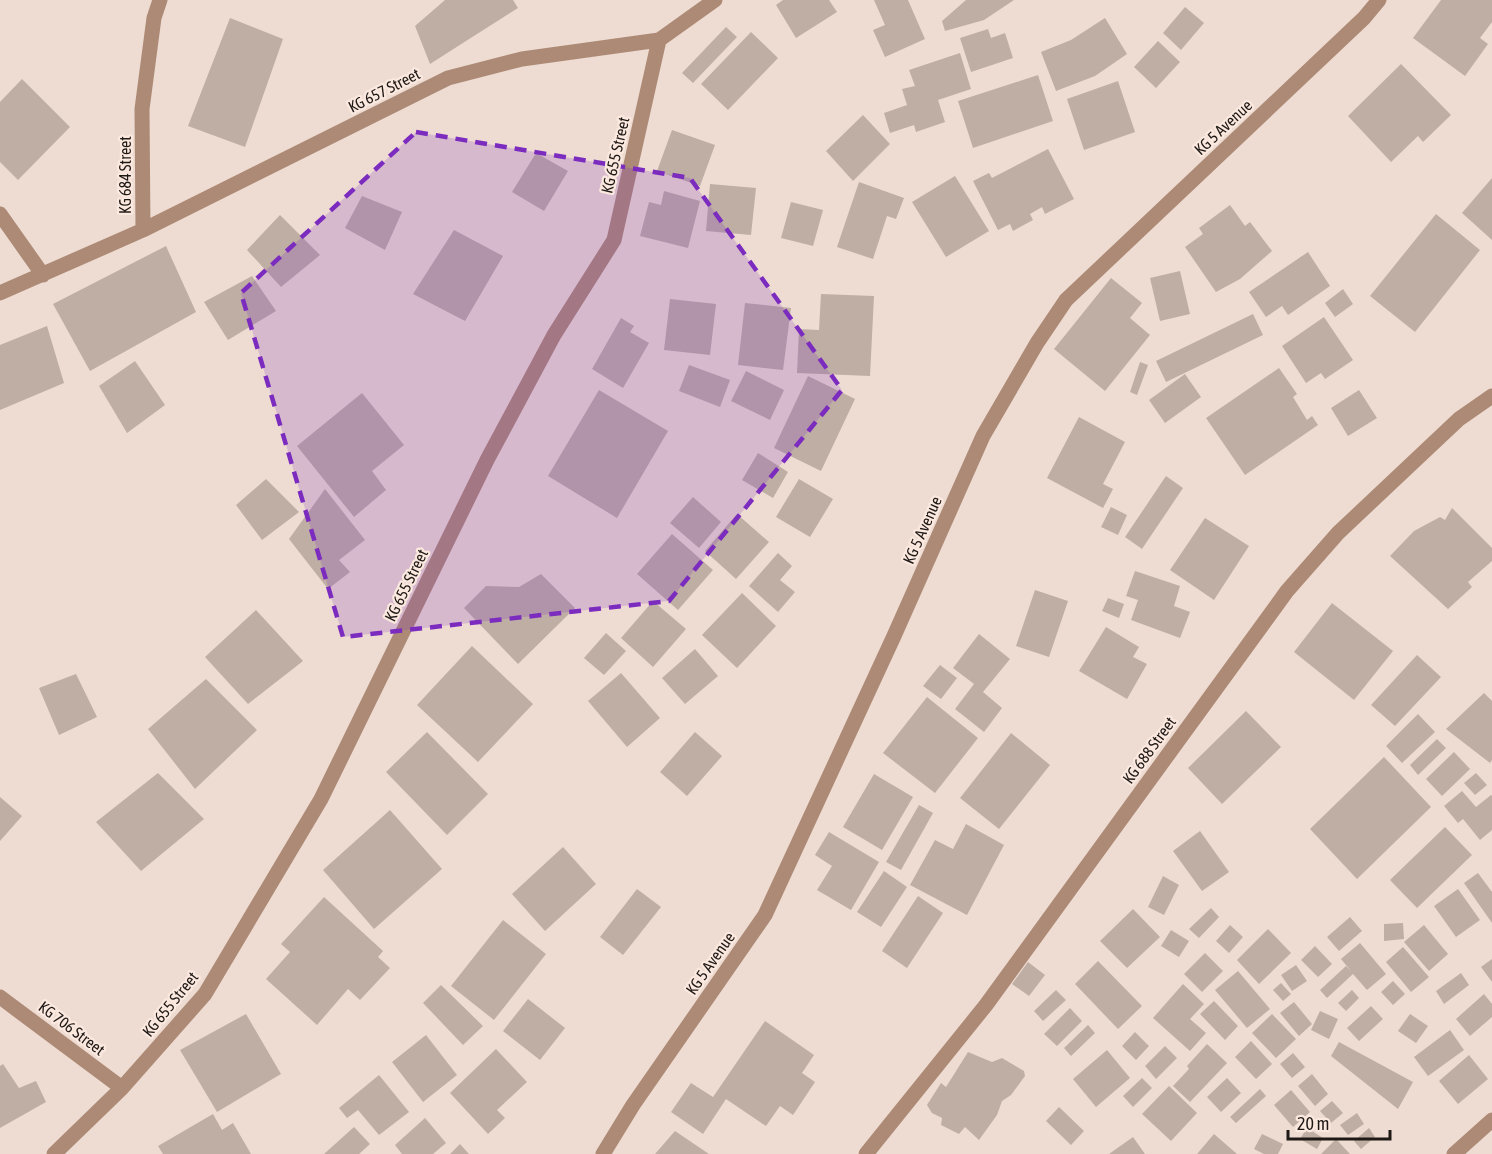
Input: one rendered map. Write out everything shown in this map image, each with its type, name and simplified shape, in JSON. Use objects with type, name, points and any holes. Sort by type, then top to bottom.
[{"type":"street","name":"KG 684 Street","points":[[0,293],[143,230],[142,109],[154,18],[160,0]]},
{"type":"street","points":[[659,40],[715,0]]},
{"type":"street","name":"KG 5 Avenue","points":[[603,1154],[633,1105],[765,915],[894,636],[983,436],[1042,335],[1066,300],[1364,18],[1379,0]]},
{"type":"street","name":"KG 657 Street","points":[[143,230],[448,78],[522,59],[659,40]]},
{"type":"street","name":"KG 655 Street","points":[[54,1154],[123,1088],[206,994],[321,799],[487,460],[554,335],[614,240],[659,40]]},
{"type":"street","points":[[0,214],[43,274]]},
{"type":"street","name":"KG 688 Street","points":[[866,1154],[986,1005],[1287,591],[1338,533],[1460,419],[1492,396]]},
{"type":"street","name":"KG 706 Street","points":[[0,997],[123,1088]]},
{"type":"street","points":[[1454,1154],[1492,1120]]},
{"type":"highlighted area","points":[[416,132],[690,178],[842,390],[669,601],[343,637],[241,293]]},
{"type":"building","points":[[445,0],[513,0],[518,8],[430,64],[415,26]]},
{"type":"building","points":[[783,0],[829,0],[837,12],[796,38],[776,5]]},
{"type":"building","points":[[874,0],[908,0],[925,39],[885,57],[873,30],[885,25]]},
{"type":"building","points":[[966,0],[1014,0],[984,20],[945,31],[942,21]]},
{"type":"building","points":[[1441,0],[1492,0],[1492,22],[1480,38],[1488,44],[1465,76],[1413,38]]},
{"type":"building","points":[[1185,7],[1204,23],[1181,50],[1163,33]]},
{"type":"building","points":[[230,18],[283,39],[245,147],[188,126]]},
{"type":"building","points":[[1105,18],[1127,54],[1095,76],[1056,91],[1041,52],[1071,40]]},
{"type":"building","points":[[726,27],[737,37],[693,83],[682,73]]},
{"type":"building","points":[[988,29],[991,38],[1005,33],[1013,58],[971,72],[960,38]]},
{"type":"building","points":[[751,32],[778,58],[728,110],[701,84]]},
{"type":"building","points":[[1158,41],[1180,62],[1156,88],[1134,67]]},
{"type":"building","points":[[960,53],[971,89],[938,100],[945,122],[916,132],[914,125],[890,133],[884,113],[907,105],[902,89],[915,86],[909,70]]},
{"type":"building","points":[[1401,64],[1451,115],[1423,142],[1418,136],[1391,162],[1348,116]]},
{"type":"building","points":[[1038,75],[1053,121],[973,148],[958,101]]},
{"type":"building","points":[[22,79],[70,127],[18,180],[0,162],[0,102]]},
{"type":"building","points":[[1118,81],[1135,132],[1084,150],[1067,99]]},
{"type":"building","points":[[863,115],[890,144],[853,181],[826,151]]},
{"type":"building","points":[[672,130],[715,145],[700,186],[657,171]]},
{"type":"building","points":[[1048,149],[1074,199],[1045,214],[1042,207],[1030,214],[1033,220],[1013,231],[1010,224],[998,230],[973,181],[989,173],[992,178]]},
{"type":"building","points":[[536,153],[568,171],[544,211],[512,192]]},
{"type":"building","points":[[955,176],[989,231],[946,257],[912,202]]},
{"type":"building","points":[[1492,178],[1492,240],[1462,213]]},
{"type":"building","points":[[859,182],[904,198],[896,219],[887,216],[873,259],[837,247]]},
{"type":"building","points":[[710,184],[756,188],[751,235],[706,231]]},
{"type":"building","points":[[664,191],[700,201],[688,248],[640,236],[649,202],[661,205]]},
{"type":"building","points":[[362,196],[402,212],[385,250],[345,228]]},
{"type":"building","points":[[791,202],[823,210],[813,246],[781,238]]},
{"type":"building","points":[[1230,205],[1245,226],[1250,222],[1272,251],[1240,279],[1216,292],[1185,247],[1203,234],[1199,228]]},
{"type":"building","points":[[1436,214],[1480,250],[1415,332],[1370,296]]},
{"type":"building","points":[[280,215],[320,255],[281,287],[247,250]]},
{"type":"building","points":[[454,230],[503,256],[465,321],[413,294]]},
{"type":"building","points":[[166,246],[196,312],[90,371],[53,304]]},
{"type":"building","points":[[1308,252],[1330,286],[1288,315],[1282,306],[1266,317],[1249,292]]},
{"type":"building","points":[[1180,271],[1190,314],[1160,321],[1150,278]]},
{"type":"building","points":[[252,276],[276,311],[228,340],[204,302]]},
{"type":"building","points":[[1111,278],[1142,303],[1130,318],[1150,335],[1105,391],[1054,349]]},
{"type":"building","points":[[1343,289],[1353,304],[1335,317],[1325,303]]},
{"type":"building","points":[[821,294],[874,296],[870,376],[797,373],[799,329],[819,330]]},
{"type":"building","points":[[670,299],[716,304],[710,355],[664,350]]},
{"type":"building","points":[[745,303],[791,308],[783,370],[738,365]]},
{"type":"building","points":[[1253,314],[1263,335],[1166,382],[1156,361]]},
{"type":"building","points":[[1324,317],[1353,360],[1325,379],[1321,373],[1306,383],[1282,346]]},
{"type":"building","points":[[621,318],[634,326],[630,332],[649,343],[623,388],[592,369]]},
{"type":"building","points":[[47,326],[64,383],[0,410],[0,345]]},
{"type":"building","points":[[135,361],[165,405],[127,433],[99,386]]},
{"type":"building","points":[[1140,362],[1148,365],[1137,395],[1130,392]]},
{"type":"building","points":[[689,365],[730,380],[720,407],[679,391]]},
{"type":"building","points":[[1279,368],[1297,394],[1293,397],[1307,420],[1312,416],[1318,425],[1245,475],[1206,418]]},
{"type":"building","points":[[746,371],[784,390],[770,420],[731,401]]},
{"type":"building","points":[[1185,374],[1201,397],[1165,423],[1149,400]]},
{"type":"building","points":[[808,376],[855,399],[821,471],[774,448]]},
{"type":"building","points":[[599,390],[668,431],[617,518],[548,476]]},
{"type":"building","points":[[1359,390],[1377,418],[1348,436],[1331,408]]},
{"type":"building","points":[[362,393],[404,445],[372,471],[386,490],[354,517],[297,446]]},
{"type":"building","points":[[1079,417],[1125,442],[1103,484],[1113,489],[1103,508],[1047,478]]},
{"type":"building","points":[[758,453],[788,472],[773,498],[742,480]]},
{"type":"building","points":[[1166,476],[1183,488],[1142,549],[1125,537]]},
{"type":"building","points":[[266,479],[299,512],[262,540],[236,505]]},
{"type":"building","points":[[799,479],[833,499],[810,537],[776,517]]},
{"type":"building","points":[[325,489],[365,540],[339,560],[350,572],[328,589],[289,539]]},
{"type":"building","points":[[693,497],[721,522],[699,548],[670,523]]},
{"type":"building","points":[[1111,507],[1127,515],[1118,535],[1101,527]]},
{"type":"building","points":[[1452,508],[1492,548],[1492,561],[1468,582],[1472,587],[1448,609],[1390,556],[1414,531],[1440,517],[1445,520]]},
{"type":"building","points":[[737,514],[769,542],[736,579],[705,551]]},
{"type":"building","points":[[1205,518],[1249,546],[1214,600],[1170,570]]},
{"type":"building","points":[[672,534],[713,570],[678,610],[637,574]]},
{"type":"building","points":[[778,553],[792,566],[780,580],[795,592],[778,612],[749,586]]},
{"type":"building","points":[[1135,571],[1180,586],[1174,606],[1190,612],[1180,638],[1131,620],[1138,600],[1126,596]]},
{"type":"building","points":[[541,574],[575,608],[518,664],[464,608],[486,586],[519,587]]},
{"type":"building","points":[[1035,590],[1068,601],[1049,657],[1016,646]]},
{"type":"building","points":[[742,593],[776,626],[737,668],[702,635]]},
{"type":"building","points":[[1108,598],[1124,604],[1119,618],[1102,611]]},
{"type":"building","points":[[653,601],[686,629],[653,667],[621,638]]},
{"type":"building","points":[[1332,603],[1393,651],[1354,700],[1294,652]]},
{"type":"building","points":[[256,610],[303,661],[248,704],[205,657]]},
{"type":"building","points":[[1106,627],[1139,647],[1133,657],[1147,664],[1127,699],[1079,671]]},
{"type":"building","points":[[606,633],[626,651],[604,675],[584,658]]},
{"type":"building","points":[[979,634],[1010,659],[983,692],[1002,708],[984,732],[955,709],[974,684],[953,668]]},
{"type":"building","points":[[472,646],[533,704],[478,762],[417,705]]},
{"type":"building","points":[[695,649],[718,676],[685,704],[662,678]]},
{"type":"building","points":[[1417,655],[1441,677],[1395,726],[1371,705]]},
{"type":"building","points":[[940,665],[957,678],[941,699],[923,686]]},
{"type":"building","points":[[621,673],[660,718],[627,747],[588,701]]},
{"type":"building","points":[[76,674],[97,717],[59,735],[39,688]]},
{"type":"building","points":[[206,679],[257,730],[195,789],[148,729]]},
{"type":"building","points":[[1484,693],[1492,701],[1492,760],[1490,763],[1446,729]]},
{"type":"building","points":[[927,697],[978,738],[935,793],[883,753]]},
{"type":"building","points":[[1246,711],[1281,747],[1222,804],[1188,768]]},
{"type":"building","points":[[1418,714],[1435,732],[1402,763],[1386,746]]},
{"type":"building","points":[[427,732],[488,794],[447,835],[386,772]]},
{"type":"building","points":[[695,732],[722,756],[687,796],[660,772]]},
{"type":"building","points":[[1011,733],[1050,765],[999,829],[960,798]]},
{"type":"building","points":[[1437,739],[1446,748],[1418,775],[1410,765]]},
{"type":"building","points":[[1454,752],[1470,769],[1442,796],[1426,779]]},
{"type":"building","points":[[1384,757],[1431,807],[1357,879],[1310,829]]},
{"type":"building","points":[[158,773],[204,819],[141,871],[96,822]]},
{"type":"building","points":[[1476,773],[1487,785],[1475,795],[1464,783]]},
{"type":"building","points":[[874,774],[913,797],[882,850],[843,827]]},
{"type":"building","points":[[1462,791],[1476,807],[1492,796],[1492,830],[1480,840],[1463,819],[1458,823],[1444,806]]},
{"type":"building","points":[[0,797],[22,816],[0,841]]},
{"type":"building","points":[[919,805],[933,813],[901,870],[886,862]]},
{"type":"building","points":[[390,810],[442,869],[374,929],[323,870]]},
{"type":"building","points":[[966,824],[1004,845],[967,915],[910,885],[935,840],[953,849]]},
{"type":"building","points":[[1445,827],[1472,855],[1417,908],[1390,880]]},
{"type":"building","points":[[1200,831],[1229,872],[1202,891],[1173,851]]},
{"type":"building","points":[[829,832],[879,862],[851,910],[817,890],[832,866],[815,855]]},
{"type":"building","points":[[563,847],[596,884],[545,931],[512,894]]},
{"type":"building","points":[[884,871],[907,887],[881,927],[857,912]]},
{"type":"building","points":[[1478,873],[1492,892],[1492,923],[1464,883]]},
{"type":"building","points":[[1163,876],[1179,885],[1164,915],[1148,907]]},
{"type":"building","points":[[637,889],[661,907],[623,955],[600,937]]},
{"type":"building","points":[[1458,889],[1480,920],[1456,937],[1434,906]]},
{"type":"building","points":[[918,896],[943,913],[907,968],[882,951]]},
{"type":"building","points":[[324,897],[383,951],[378,957],[390,968],[360,1000],[348,989],[317,1025],[266,979],[290,952],[281,944]]},
{"type":"building","points":[[1211,908],[1219,917],[1199,938],[1189,929]]},
{"type":"building","points":[[1133,909],[1160,937],[1127,968],[1100,941]]},
{"type":"building","points":[[1350,917],[1362,931],[1339,951],[1327,937]]},
{"type":"building","points":[[503,920],[546,954],[494,1020],[451,986]]},
{"type":"building","points":[[1403,923],[1404,939],[1384,941],[1384,924]]},
{"type":"building","points":[[1230,925],[1243,937],[1229,953],[1216,941]]},
{"type":"building","points":[[1424,925],[1448,954],[1429,971],[1404,942]]},
{"type":"building","points":[[1268,929],[1291,953],[1259,984],[1237,960]]},
{"type":"building","points":[[1171,930],[1189,941],[1179,957],[1161,946]]},
{"type":"building","points":[[1360,943],[1386,974],[1367,990],[1353,974],[1327,998],[1320,990],[1346,966],[1351,971],[1341,959]]},
{"type":"building","points":[[1315,946],[1332,964],[1318,977],[1301,960]]},
{"type":"building","points":[[1403,947],[1429,977],[1411,992],[1386,962]]},
{"type":"building","points":[[1205,953],[1223,971],[1202,992],[1184,974]]},
{"type":"building","points":[[1492,959],[1492,982],[1481,967]]},
{"type":"building","points":[[1098,961],[1142,1006],[1118,1029],[1075,984]]},
{"type":"building","points":[[1028,962],[1045,975],[1029,996],[1012,984]]},
{"type":"building","points":[[1296,965],[1307,981],[1292,991],[1281,975]]},
{"type":"building","points":[[1238,971],[1270,1009],[1247,1028],[1215,990]]},
{"type":"building","points":[[1461,973],[1469,985],[1444,1004],[1436,991]]},
{"type":"building","points":[[1393,981],[1405,994],[1393,1005],[1381,992]]},
{"type":"building","points":[[1281,983],[1291,994],[1283,1001],[1273,990]]},
{"type":"building","points":[[1183,984],[1204,1004],[1190,1019],[1206,1033],[1190,1051],[1153,1018]]},
{"type":"building","points":[[441,985],[483,1026],[463,1045],[423,1003]]},
{"type":"building","points":[[1056,990],[1066,1000],[1043,1021],[1034,1011]]},
{"type":"building","points":[[1352,990],[1359,998],[1346,1011],[1338,1003]]},
{"type":"building","points":[[1484,994],[1492,1004],[1492,1017],[1470,1036],[1456,1019]]},
{"type":"building","points":[[528,999],[565,1028],[540,1060],[503,1031]]},
{"type":"building","points":[[1214,1001],[1238,1026],[1225,1040],[1200,1014]]},
{"type":"building","points":[[1294,1002],[1312,1024],[1299,1036],[1280,1013]]},
{"type":"building","points":[[1371,1006],[1383,1019],[1359,1041],[1347,1028]]},
{"type":"building","points":[[1070,1008],[1082,1021],[1057,1046],[1044,1034]]},
{"type":"building","points":[[1320,1011],[1338,1019],[1329,1039],[1311,1030]]},
{"type":"building","points":[[246,1014],[281,1074],[217,1112],[180,1050]]},
{"type":"building","points":[[1272,1014],[1296,1039],[1276,1058],[1252,1033]]},
{"type":"building","points":[[1410,1014],[1428,1026],[1416,1043],[1398,1031]]},
{"type":"building","points":[[765,1021],[814,1055],[802,1073],[815,1082],[793,1115],[780,1106],[766,1126],[726,1099],[703,1134],[671,1112],[691,1083],[713,1097]]},
{"type":"building","points":[[1088,1025],[1095,1033],[1071,1056],[1064,1048]]},
{"type":"building","points":[[1450,1030],[1464,1050],[1428,1076],[1414,1057]]},
{"type":"building","points":[[1135,1032],[1149,1046],[1136,1060],[1122,1046]]},
{"type":"building","points":[[426,1035],[457,1075],[423,1102],[392,1062]]},
{"type":"building","points":[[1251,1041],[1272,1064],[1256,1079],[1235,1057]]},
{"type":"building","points":[[1339,1042],[1413,1082],[1398,1109],[1331,1056]]},
{"type":"building","points":[[1207,1044],[1227,1063],[1190,1102],[1173,1086]]},
{"type":"building","points":[[1165,1046],[1177,1058],[1156,1079],[1145,1066]]},
{"type":"building","points":[[496,1049],[527,1082],[497,1110],[505,1118],[488,1134],[450,1093]]},
{"type":"building","points":[[1107,1050],[1130,1078],[1096,1107],[1073,1079]]},
{"type":"building","points":[[968,1052],[992,1062],[1002,1058],[1024,1071],[1025,1076],[1011,1095],[1002,1101],[997,1115],[979,1140],[965,1127],[959,1134],[941,1125],[942,1118],[932,1113],[927,1105],[941,1083],[946,1087]]},
{"type":"building","points":[[1293,1053],[1305,1067],[1292,1078],[1280,1064]]},
{"type":"building","points":[[1469,1055],[1488,1079],[1458,1104],[1439,1081]]},
{"type":"building","points":[[3,1064],[19,1088],[36,1081],[46,1102],[0,1128],[0,1066]]},
{"type":"building","points":[[1312,1074],[1328,1094],[1315,1106],[1298,1086]]},
{"type":"building","points":[[379,1075],[409,1112],[379,1135],[358,1110],[347,1118],[339,1108]]},
{"type":"building","points":[[1142,1078],[1152,1088],[1133,1107],[1123,1096]]},
{"type":"building","points":[[1227,1078],[1241,1093],[1221,1112],[1207,1097]]},
{"type":"building","points":[[1169,1086],[1197,1113],[1171,1141],[1142,1114]]},
{"type":"building","points":[[1260,1089],[1266,1096],[1236,1123],[1230,1117]]},
{"type":"building","points":[[1291,1090],[1310,1112],[1293,1127],[1274,1105]]},
{"type":"building","points":[[1332,1101],[1343,1113],[1331,1123],[1320,1111]]},
{"type":"building","points":[[1059,1107],[1084,1131],[1071,1145],[1046,1121]]},
{"type":"building","points":[[1357,1113],[1364,1124],[1348,1135],[1340,1125]]},
{"type":"building","points":[[213,1114],[222,1130],[233,1123],[251,1154],[163,1154],[158,1146]]},
{"type":"building","points":[[425,1118],[446,1143],[433,1154],[402,1154],[395,1145]]},
{"type":"building","points":[[354,1127],[370,1144],[359,1154],[324,1154]]},
{"type":"building","points":[[1307,1128],[1323,1138],[1317,1149],[1300,1139]]},
{"type":"building","points":[[1369,1128],[1375,1137],[1361,1149],[1354,1141]]},
{"type":"building","points":[[675,1131],[709,1154],[655,1154]]},
{"type":"building","points":[[1214,1134],[1237,1154],[1197,1154]]},
{"type":"building","points":[[1262,1134],[1283,1144],[1278,1154],[1264,1154],[1254,1149]]},
{"type":"building","points":[[1133,1137],[1145,1154],[1109,1154]]},
{"type":"building","points":[[1336,1139],[1350,1154],[1321,1154]]},
{"type":"building","points":[[460,1144],[469,1154],[450,1154]]}]
